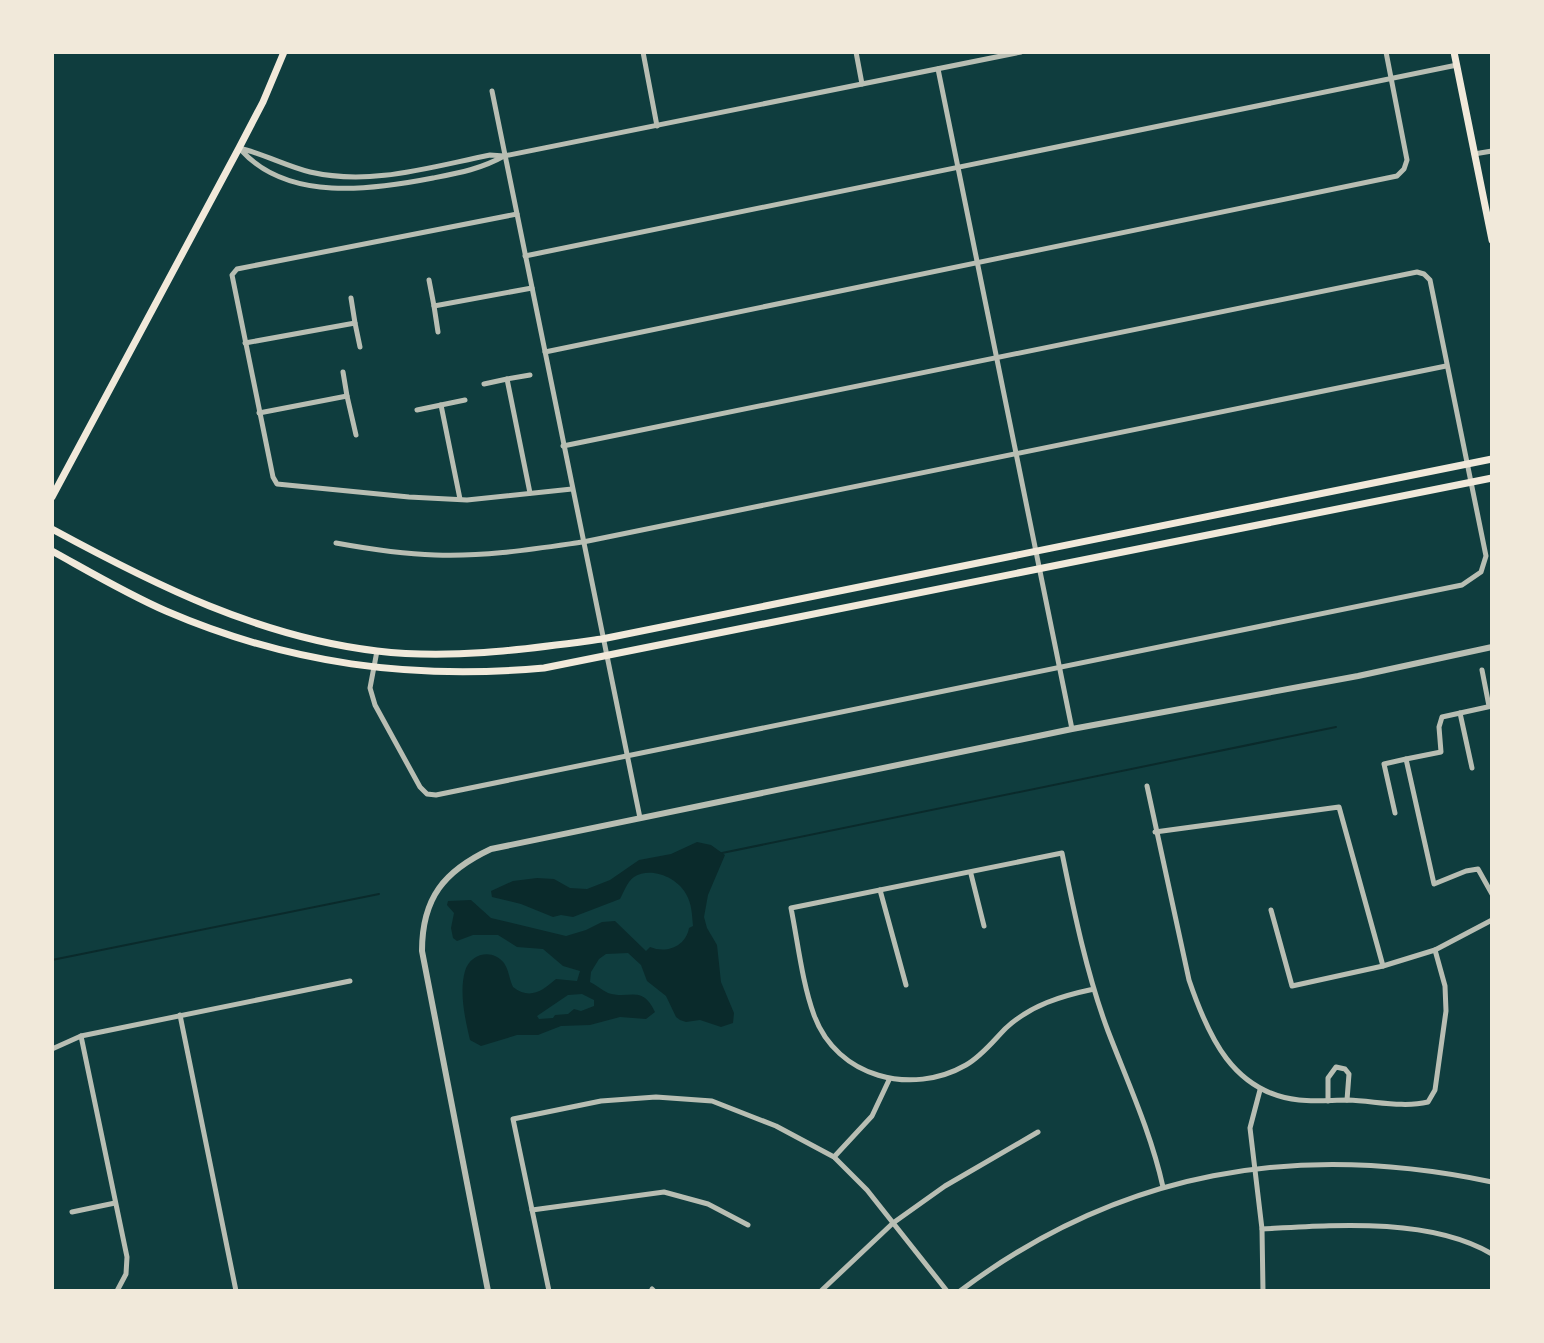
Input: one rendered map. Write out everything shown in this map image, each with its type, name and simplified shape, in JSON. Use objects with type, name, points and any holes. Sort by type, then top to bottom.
[{"type":"main road","points":[[52,497],[263,102],[284,52]]},
{"type":"main road","points":[[1454,52],[1492,240]]},
{"type":"main road","points":[[52,529],[187,598],[279,631],[377,651],[482,653],[602,639],[1492,459]]},
{"type":"main road","points":[[52,551],[163,610],[243,639],[336,663],[372,668],[429,673],[488,673],[544,668],[1492,478]]},
{"type":"main road","points":[[1349,488],[1351,504]]},
{"type":"main road","points":[[1250,507],[1252,525]]},
{"type":"main road","points":[[1148,527],[1152,545]]},
{"type":"main road","points":[[110,583],[120,565]]},
{"type":"main road","points":[[903,577],[906,595]]},
{"type":"main road","points":[[802,598],[805,616]]},
{"type":"main road","points":[[243,639],[249,621]]},
{"type":"street","points":[[643,52],[657,126]]},
{"type":"street","points":[[856,52],[862,84]]},
{"type":"street","points":[[239,148],[308,172],[354,178],[396,174],[490,155],[504,156],[1021,52]]},
{"type":"street","points":[[545,352],[1397,176],[1407,160],[1386,52]]},
{"type":"street","points":[[525,256],[1457,65]]},
{"type":"street","points":[[938,69],[1072,729]]},
{"type":"street","points":[[492,91],[640,818]]},
{"type":"street","points":[[239,148],[253,163],[277,175],[303,183],[352,190],[392,186],[485,167],[504,156]]},
{"type":"street","points":[[1474,154],[1492,151]]},
{"type":"street","points":[[517,214],[237,269],[232,275],[245,343],[277,484],[460,499],[572,489]]},
{"type":"street","points":[[377,651],[370,688],[375,705],[415,781],[427,794],[436,795],[1462,585],[1481,572],[1486,556],[1430,280],[1417,272],[563,446]]},
{"type":"street","points":[[429,280],[438,332]]},
{"type":"street","points":[[434,306],[532,288]]},
{"type":"street","points":[[351,298],[360,347]]},
{"type":"street","points":[[245,343],[355,323]]},
{"type":"street","points":[[336,543],[395,553],[438,556],[508,553],[583,542],[1446,366]]},
{"type":"street","points":[[343,372],[356,435]]},
{"type":"street","points":[[484,384],[530,375]]},
{"type":"street","points":[[507,379],[530,493]]},
{"type":"street","points":[[259,413],[347,396]]},
{"type":"street","points":[[417,410],[465,400]]},
{"type":"street","points":[[441,405],[460,499]]},
{"type":"street","points":[[488,1291],[423,965],[422,935],[433,895],[459,866],[491,849],[1072,729],[1358,676],[1492,647]]},
{"type":"street","points":[[1395,813],[1384,764],[1441,752],[1439,727],[1442,717],[1490,706],[1482,670]]},
{"type":"street","points":[[1460,713],[1472,768]]},
{"type":"street","points":[[1406,759],[1434,884],[1478,869],[1492,892]]},
{"type":"street","points":[[1147,786],[1155,832],[1197,1002],[1226,1062],[1260,1090],[1300,1101],[1347,1100],[1416,1105],[1428,1102],[1435,1090],[1446,1011],[1445,986],[1435,950]]},
{"type":"street","points":[[1155,832],[1339,807],[1383,966]]},
{"type":"street","points":[[1094,989],[1042,1003],[1009,1025],[970,1063],[948,1074],[912,1081],[889,1080],[851,1062],[824,1036],[810,1001],[791,908],[971,874],[1062,853],[1094,989],[1107,1030],[1146,1125],[1163,1187]]},
{"type":"street","points":[[971,874],[984,926]]},
{"type":"street","points":[[880,890],[906,985]]},
{"type":"street","points":[[1271,910],[1292,986],[1383,966],[1435,950],[1492,920]]},
{"type":"street","points":[[52,1049],[81,1036],[350,981]]},
{"type":"street","points":[[180,1015],[236,1291]]},
{"type":"street","points":[[81,1036],[128,1266],[117,1291]]},
{"type":"street","points":[[1328,1101],[1328,1078],[1336,1067],[1345,1069],[1349,1074],[1347,1100]]},
{"type":"street","points":[[834,1157],[872,1116],[889,1080]]},
{"type":"street","points":[[1260,1090],[1250,1128],[1262,1229],[1263,1291]]},
{"type":"street","points":[[549,1291],[513,1119],[601,1101],[656,1097],[711,1101],[776,1126],[834,1157],[867,1190],[947,1291]]},
{"type":"street","points":[[821,1291],[893,1223],[945,1186],[1038,1132]]},
{"type":"street","points":[[960,1291],[1032,1243],[1068,1225],[1163,1187],[1254,1168],[1372,1164],[1413,1167],[1492,1182]]},
{"type":"street","points":[[532,1210],[664,1192],[708,1204],[748,1225]]},
{"type":"street","points":[[72,1212],[115,1203]]},
{"type":"street","points":[[1262,1229],[1376,1227],[1466,1240],[1492,1254]]},
{"type":"water","points":[[697,842],[711,845],[725,855],[708,895],[704,917],[717,945],[721,982],[734,1013],[733,1023],[721,1027],[700,1020],[680,1020],[666,996],[647,981],[641,965],[628,953],[606,954],[591,972],[590,982],[608,993],[645,998],[655,1012],[646,1019],[620,1017],[590,1025],[561,1026],[538,1035],[517,1035],[481,1046],[470,1040],[463,988],[465,971],[472,960],[488,954],[499,958],[506,966],[513,987],[525,993],[541,990],[556,979],[577,981],[580,971],[563,966],[543,949],[517,947],[498,935],[473,935],[457,941],[453,938],[454,913],[447,905],[448,901],[471,900],[491,918],[566,936],[602,922],[615,921],[646,951],[650,947],[669,949],[680,944],[693,926],[686,894],[677,883],[663,875],[648,873],[634,877],[620,899],[573,917],[553,917],[492,897],[491,891],[513,881],[537,878],[554,879],[570,888],[587,889],[610,880],[639,860],[671,854]],"holes":[[[582,994],[594,1000],[594,1006],[581,1011],[574,1009],[553,1018],[539,1019],[537,1016],[568,995]]]},
{"type":"waterway","points":[[722,853],[1336,727]]},
{"type":"waterway","points":[[52,960],[379,894]]}]
